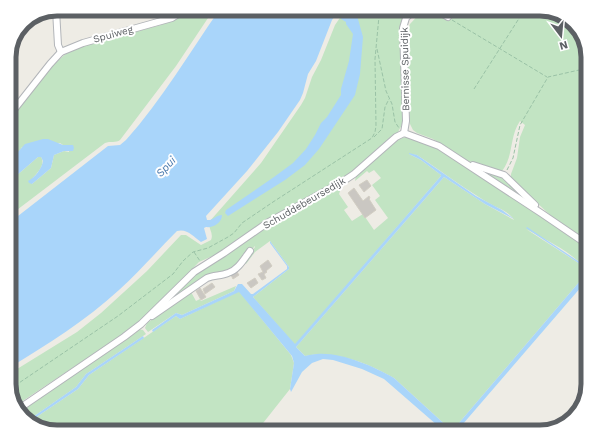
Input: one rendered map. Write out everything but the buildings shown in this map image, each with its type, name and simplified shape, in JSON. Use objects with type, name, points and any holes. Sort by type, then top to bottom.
[{"type":"street","points":[[56,16],[58,45],[62,52]]},
{"type":"street","name":"Spuiweg","points":[[16,107],[50,64],[62,52],[83,43],[175,16]]},
{"type":"street","name":"Bernisse Spuidijk","points":[[404,132],[406,121],[403,28],[408,16]]},
{"type":"street","points":[[404,132],[433,143],[581,240]]},
{"type":"street","name":"Schuddebeursedijk","points":[[22,406],[113,345],[141,324],[194,272],[224,254],[267,223],[342,182],[404,132]]},
{"type":"street","points":[[464,162],[504,175],[534,204],[541,213]]},
{"type":"street","points":[[141,324],[207,278],[230,273],[237,268],[250,251]]},
{"type":"path","name":"Bernisse Spuidijk","points":[[372,138],[376,126],[374,60],[379,16]]},
{"type":"path","points":[[474,89],[520,16]]},
{"type":"path","points":[[448,17],[499,49],[548,77],[581,70]]},
{"type":"path","name":"Bernisse Spuidijk","points":[[376,46],[384,84],[397,125],[404,132]]},
{"type":"path","points":[[504,175],[513,158],[520,125],[534,104],[548,77]]},
{"type":"path","name":"Schuddebeursedijk","points":[[16,385],[124,312],[173,274],[183,261],[193,252],[208,248],[228,237],[234,233],[242,223],[377,135],[382,129],[385,107],[389,98]]},
{"type":"path","points":[[193,252],[203,266]]},
{"type":"green space","points":[[178,16],[209,16],[176,66],[120,140],[105,143],[16,211],[16,176],[38,157],[41,157],[42,166],[32,179],[32,184],[51,168],[54,155],[64,151],[69,152],[69,145],[63,145],[60,143],[22,147],[16,156],[16,110],[54,64],[68,52],[78,47],[161,25]]},
{"type":"green space","points":[[341,16],[405,16],[401,21],[400,44],[404,90],[404,121],[398,132],[355,171],[217,254],[199,262],[141,322],[20,403],[16,387],[16,370],[77,332],[101,313],[147,271],[181,235],[186,235],[201,245],[211,240],[212,235],[209,222],[261,163],[301,105],[335,25]]},
{"type":"green space","points":[[417,16],[540,16],[561,21],[573,32],[579,44],[581,57],[581,237],[552,217],[511,178],[517,158],[520,137],[525,125],[520,121],[514,133],[506,165],[502,171],[468,161],[433,139],[413,130],[410,124],[406,35],[410,24]]},
{"type":"green space","points":[[406,137],[415,138],[437,147],[581,241],[581,264],[552,243],[526,229],[580,264],[581,280],[457,425],[446,425],[394,378],[373,367],[340,356],[305,356],[296,347],[444,177],[485,204],[514,220],[510,215],[474,194],[417,155],[409,154],[421,160],[441,176],[295,345],[253,297],[289,269],[270,241],[255,252],[246,264],[243,262],[255,246],[233,270],[212,275],[153,314],[200,270],[234,250],[269,224],[334,189],[340,191],[339,194],[348,207],[344,210],[352,221],[363,214],[374,230],[388,218],[375,200],[380,196],[372,185],[381,178],[374,170],[369,173],[367,171],[355,181],[356,175],[399,139]]},
{"type":"green space","points":[[473,166],[501,176],[534,206]]},
{"type":"green space","points":[[236,286],[234,291],[182,315],[176,313],[148,332],[145,328],[147,323],[191,292],[196,301],[200,299],[201,301]]},
{"type":"green space","points":[[239,291],[291,355],[294,363],[290,389],[262,425],[52,425],[34,418],[78,389],[89,375],[176,316],[180,319]]},
{"type":"green space","points":[[138,329],[143,330],[146,334],[86,374],[76,387],[32,417],[23,408]]},
{"type":"water","name":"Spui","points":[[215,16],[335,16],[316,61],[308,74],[300,100],[278,132],[247,171],[206,216],[207,220],[209,220],[222,215],[222,218],[217,224],[204,228],[207,239],[201,242],[187,232],[181,230],[177,231],[119,290],[93,312],[66,332],[16,364],[16,218],[108,146],[120,145],[126,140],[152,109]]},
{"type":"water","points":[[342,16],[357,16],[363,37],[360,74],[355,95],[319,149],[305,165],[285,180],[228,216],[225,213],[226,210],[293,163],[306,149],[321,123],[327,117],[341,95],[341,89],[349,61],[353,34],[346,22],[341,19]]},
{"type":"water","points":[[48,139],[63,145],[73,145],[74,148],[73,151],[64,151],[54,155],[51,168],[32,184],[28,181],[40,170],[43,161],[41,157],[38,157],[16,176],[16,154],[25,144]]},
{"type":"water","points":[[409,154],[417,155],[476,196],[502,210],[514,219],[485,204],[444,177],[296,347],[305,356],[312,354],[336,355],[357,361],[386,373],[394,378],[446,425],[437,425],[384,379],[362,369],[333,360],[323,359],[312,363],[302,372],[291,392],[290,389],[294,363],[292,356],[239,292],[180,319],[176,316],[153,332],[152,330],[176,313],[182,315],[234,291],[238,284],[242,284],[251,294],[253,294],[287,269],[287,266],[270,241],[289,267],[289,269],[253,297],[295,344],[441,176],[421,160]]},
{"type":"water","points":[[527,227],[581,263],[581,265],[526,228]]},
{"type":"water","points":[[581,280],[581,287],[462,425],[457,425]]},
{"type":"water","points":[[143,336],[144,338],[89,375],[78,389],[34,418],[32,417],[76,387],[86,374]]}]
